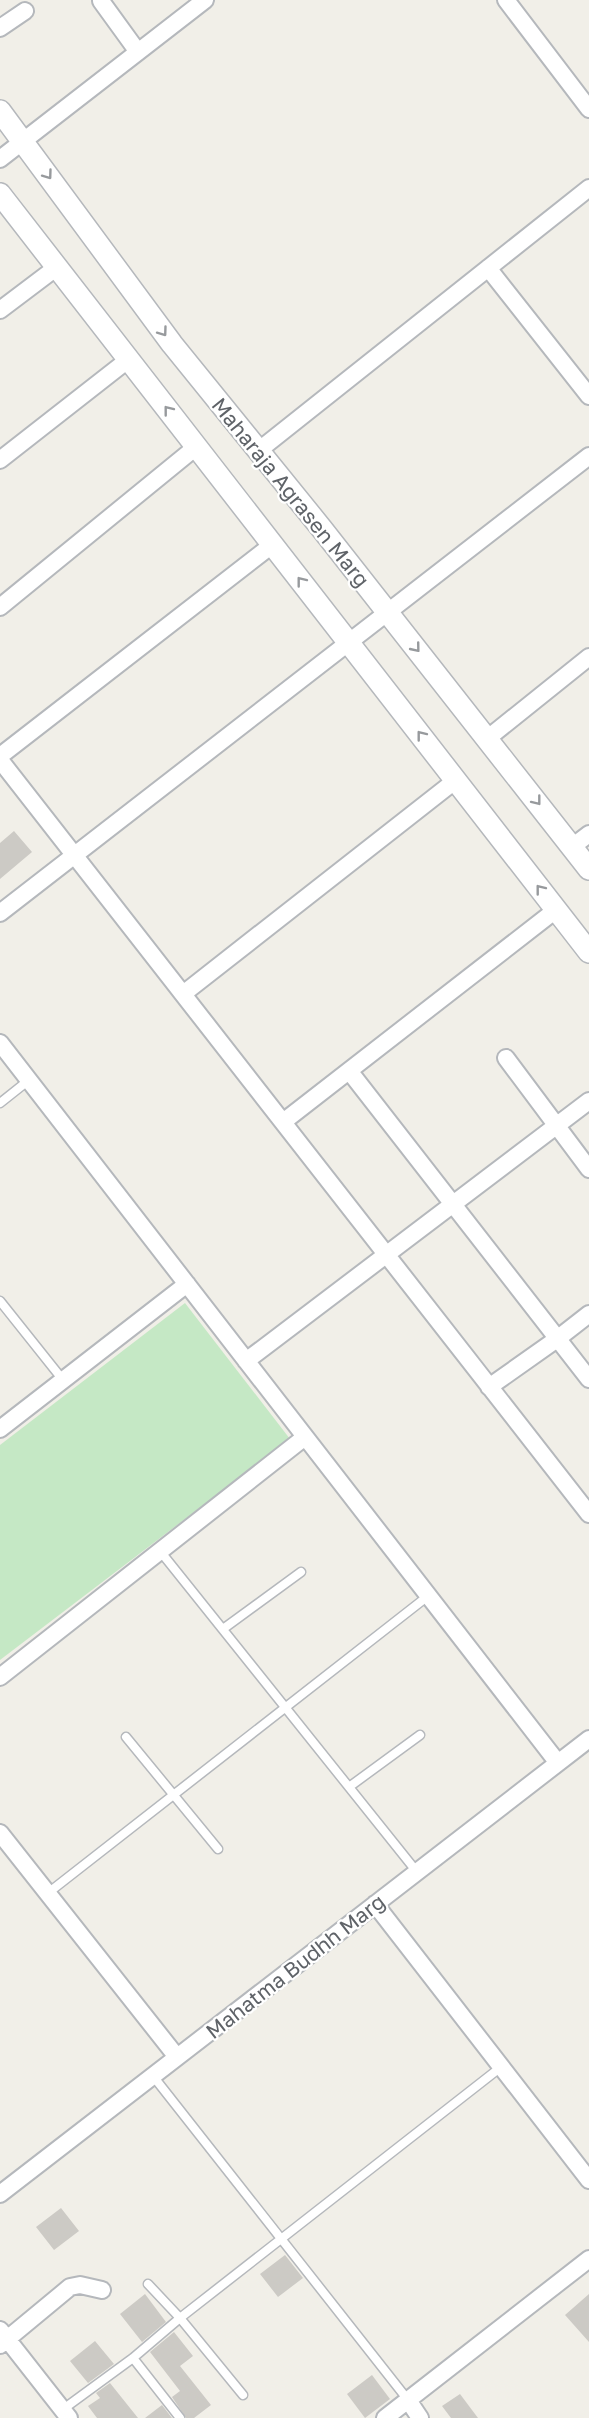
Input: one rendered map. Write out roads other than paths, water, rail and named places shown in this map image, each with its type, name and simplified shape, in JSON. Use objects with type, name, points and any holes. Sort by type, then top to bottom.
[{"type":"street","points":[[0,159],[205,0]]},
{"type":"street","points":[[506,0],[589,109]]},
{"type":"street","points":[[101,1],[138,52]]},
{"type":"street","points":[[0,28],[25,10]]},
{"type":"street","name":"Maharaja Agrasen Marg","points":[[0,111],[172,344],[488,738],[589,869]]},
{"type":"street","points":[[258,451],[589,188]]},
{"type":"street","points":[[0,194],[589,952]]},
{"type":"street","points":[[0,310],[57,267]]},
{"type":"street","points":[[488,268],[589,396]]},
{"type":"street","points":[[0,460],[129,360]]},
{"type":"street","points":[[0,607],[196,447]]},
{"type":"street","points":[[0,913],[589,456]]},
{"type":"street","points":[[272,545],[0,758],[589,1514]]},
{"type":"street","points":[[488,738],[589,657]]},
{"type":"street","points":[[183,994],[456,780]]},
{"type":"street","points":[[572,847],[589,834]]},
{"type":"street","points":[[283,1122],[556,909]]},
{"type":"street","points":[[0,1043],[558,1763]]},
{"type":"street","points":[[506,1058],[589,1169]]},
{"type":"street","points":[[350,1072],[589,1379]]},
{"type":"street","points":[[246,1361],[589,1101]]},
{"type":"street","points":[[0,1429],[187,1284]]},
{"type":"street","points":[[489,1387],[589,1314]]},
{"type":"street","points":[[0,1677],[305,1437]]},
{"type":"street","name":"Mahatma Budhh Marg","points":[[0,2194],[589,1739]]},
{"type":"street","points":[[0,1833],[177,2057]]},
{"type":"street","points":[[375,1904],[589,2181]]},
{"type":"street","points":[[385,2418],[589,2259]]},
{"type":"street","points":[[65,2414],[2,2339],[70,2287],[80,2285],[102,2290]]},
{"type":"street","points":[[408,2400],[420,2418]]},
{"type":"lane","points":[[0,1103],[29,1080]]},
{"type":"lane","points":[[0,1301],[63,1380]]},
{"type":"lane","points":[[160,1551],[417,1872]]},
{"type":"lane","points":[[223,1629],[301,1572]]},
{"type":"lane","points":[[48,1893],[428,1596]]},
{"type":"lane","points":[[349,1787],[420,1735]]},
{"type":"lane","points":[[126,1737],[218,1849]]},
{"type":"lane","points":[[65,2414],[180,2318],[501,2067]]},
{"type":"lane","points":[[153,2076],[408,2400]]},
{"type":"lane","points":[[148,2284],[180,2318],[243,2395]]},
{"type":"lane","points":[[133,2358],[180,2418]]}]
